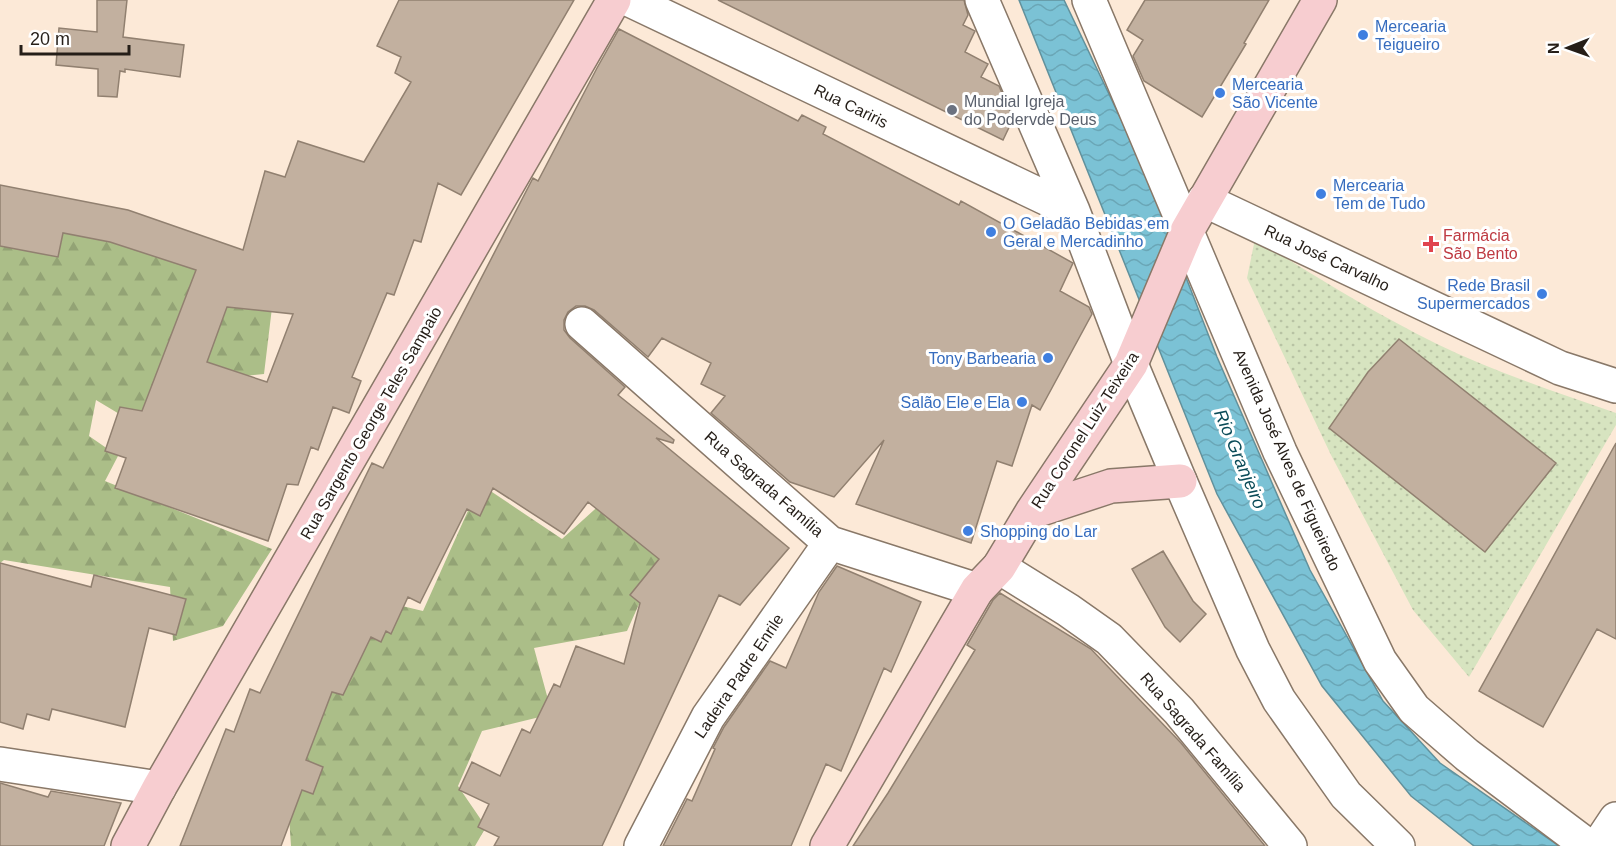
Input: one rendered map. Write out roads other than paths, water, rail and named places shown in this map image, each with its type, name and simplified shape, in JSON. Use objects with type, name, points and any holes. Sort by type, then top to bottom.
[{"type":"main road","name":"Rua Sargento George Teles Sampaio","points":[[128,846],[159,788],[614,0]]},
{"type":"main road","name":"Rua Coronel Luiz Teixeira","points":[[827,846],[976,590],[999,567],[1032,512],[1131,363],[1187,231],[1320,0]]},
{"type":"main road","points":[[1032,512],[1111,486],[1180,481]]},
{"type":"street","name":"Rua Cariris","points":[[630,0],[1073,211]]},
{"type":"street","points":[[982,0],[1073,211],[1131,363],[1253,650],[1279,700],[1346,795],[1398,846]]},
{"type":"street","name":"Avenida José Alves de Figueiredo","points":[[1089,0],[1280,452],[1380,661],[1414,709],[1467,755],[1588,846]]},
{"type":"street","name":"Rua José Carvalho","points":[[1204,200],[1560,368],[1616,387]]},
{"type":"street","name":"Rua Sagrada Família","points":[[582,324],[830,543],[976,590]]},
{"type":"street","name":"Ladeira Padre Enrile","points":[[641,846],[708,717],[830,543]]},
{"type":"street","name":"Rua Sagrada Família","points":[[999,567],[1068,610],[1109,639],[1179,711],[1290,846]]},
{"type":"street","points":[[0,764],[159,788]]},
{"type":"street","points":[[1598,846],[1616,819]]},
{"type":"water","name":"Rio Granjeiro","points":[[1019,0],[1064,0],[1139,157],[1217,357],[1310,570],[1383,701],[1440,763],[1559,846],[1474,846],[1411,796],[1322,686],[1217,494]]},
{"type":"place","name":"Mercearia Teigueiro","points":[[1363,35]]},
{"type":"place","name":"Mercearia São Vicente","points":[[1220,93]]},
{"type":"place","name":"Mundial Igreja do Podervde Deus","points":[[952,110]]},
{"type":"place","name":"Mercearia Tem de Tudo","points":[[1321,194]]},
{"type":"place","name":"O Geladão Bebidas em Geral e Mercadinho","points":[[991,232]]},
{"type":"place","name":"Farmácia São Bento","points":[[1431,244]]},
{"type":"place","name":"Rede Brasil Supermercados","points":[[1542,294]]},
{"type":"place","name":"Tony Barbearia","points":[[1048,358]]},
{"type":"place","name":"Salão Ele e Ela","points":[[1022,402]]},
{"type":"place","name":"Shopping do Lar","points":[[968,531]]}]
